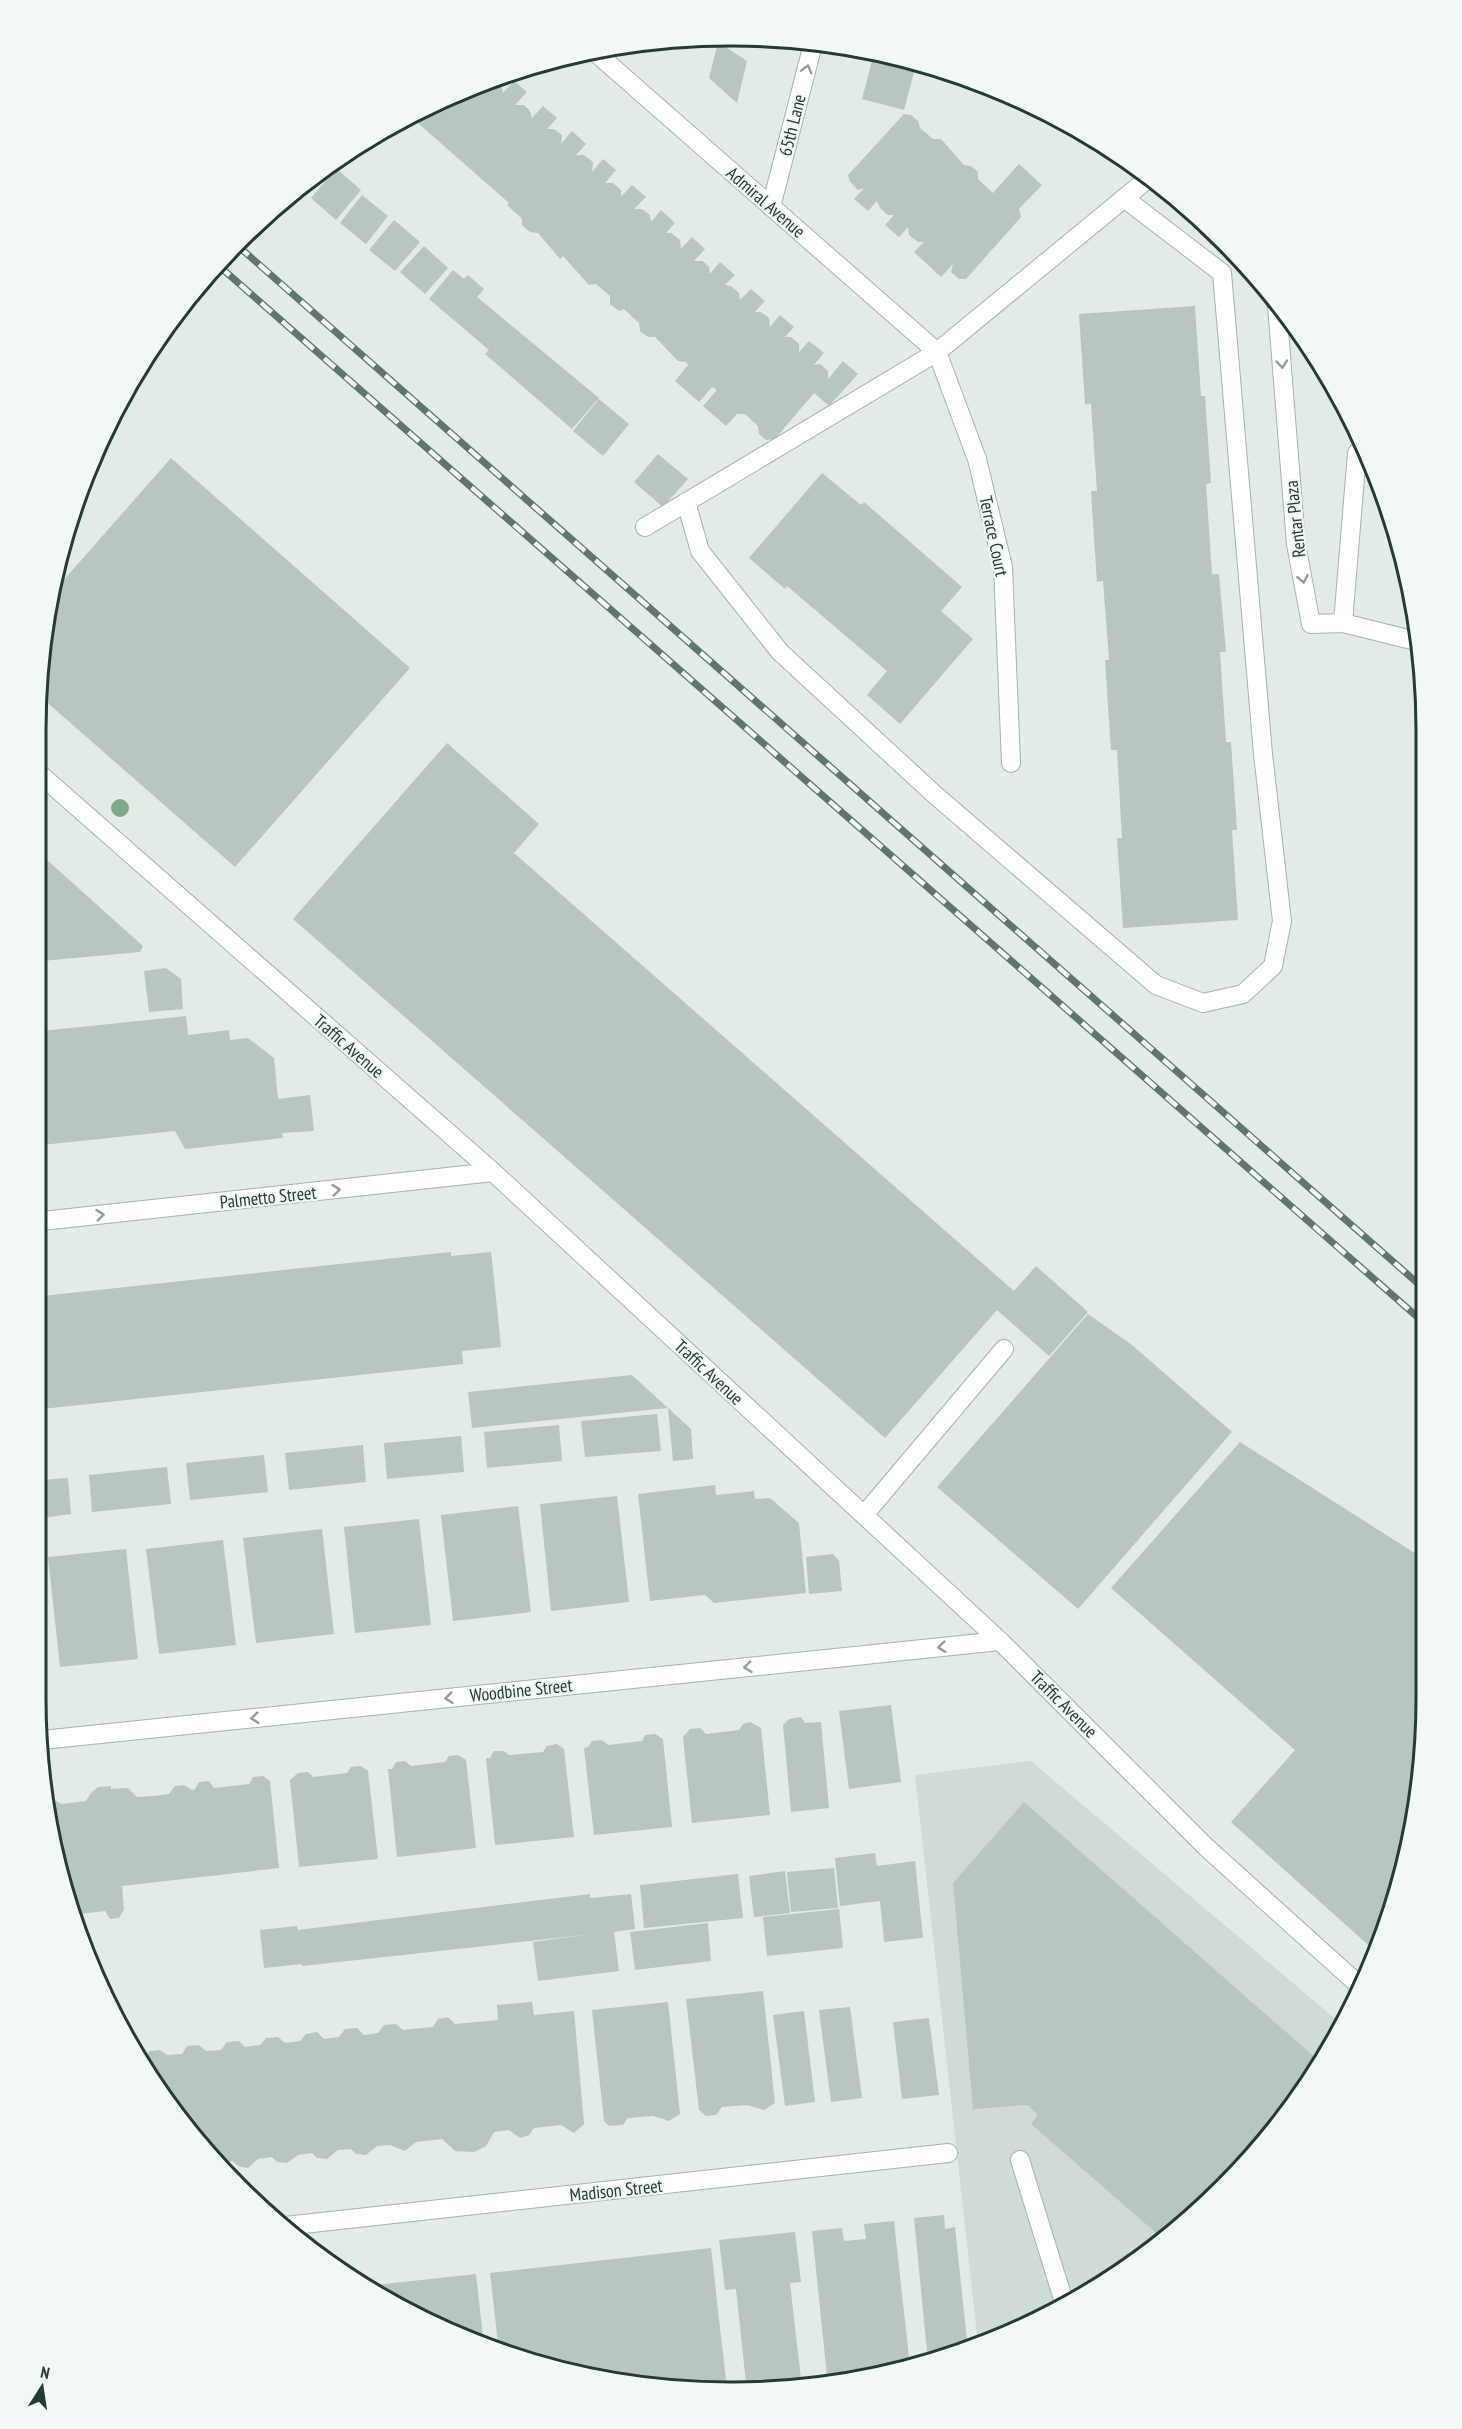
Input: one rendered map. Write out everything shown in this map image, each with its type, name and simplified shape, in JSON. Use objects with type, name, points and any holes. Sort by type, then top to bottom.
[{"type":"street","name":"65th Lane","points":[[771,207],[811,51]]},
{"type":"street","name":"Admiral Avenue","points":[[603,59],[937,352]]},
{"type":"street","points":[[645,527],[937,352],[1142,184]]},
{"type":"street","points":[[686,502],[700,551],[780,652],[934,794],[1156,985],[1203,1003],[1243,994],[1273,966],[1282,921],[1263,754],[1222,273],[1124,198]]},
{"type":"street","name":"Rentar Plaza","points":[[1278,320],[1296,544],[1311,624],[1343,623],[1409,639]]},
{"type":"street","name":"Terrace Court","points":[[937,352],[977,459],[1003,567],[1011,763]]},
{"type":"street","points":[[1343,623],[1357,455]]},
{"type":"street","name":"Traffic Avenue","points":[[46,780],[493,1172],[1000,1641],[1206,1847],[1354,1981]]},
{"type":"street","name":"Palmetto Street","points":[[46,1221],[493,1172]]},
{"type":"street","points":[[864,1515],[1004,1349]]},
{"type":"street","name":"Woodbine Street","points":[[48,1739],[1000,1641]]},
{"type":"street","name":"Madison Street","points":[[295,2225],[948,2153]]},
{"type":"street","points":[[1020,2160],[1062,2297]]},
{"type":"shaded area","points":[[1031,1761],[1335,2019],[1300,2078],[1274,2115],[1246,2149],[1182,2213],[1148,2241],[1073,2291],[1034,2312],[977,2336],[915,1775]]},
{"type":"building","points":[[725,46],[747,61],[737,103],[709,78],[717,47]]},
{"type":"building","points":[[872,62],[914,72],[904,110],[862,99]]},
{"type":"building","points":[[515,82],[527,92],[515,105],[524,105],[530,111],[532,118],[543,106],[557,118],[547,129],[554,129],[562,135],[561,144],[572,131],[586,144],[576,155],[584,155],[593,162],[592,172],[603,159],[616,170],[605,183],[613,183],[621,190],[621,197],[632,185],[646,197],[634,209],[642,209],[650,215],[651,222],[661,210],[675,223],[666,233],[671,233],[680,240],[681,249],[692,237],[705,249],[694,261],[703,261],[709,267],[710,274],[720,262],[735,275],[725,285],[731,286],[739,293],[740,300],[751,289],[765,301],[755,312],[761,312],[769,318],[770,327],[780,315],[794,327],[785,337],[791,337],[799,344],[799,352],[809,341],[824,353],[814,365],[820,364],[828,371],[828,379],[843,361],[858,374],[829,406],[814,393],[775,439],[766,440],[759,434],[758,426],[745,414],[737,414],[726,426],[703,406],[717,390],[712,387],[699,402],[675,381],[688,365],[686,362],[678,361],[655,337],[648,337],[640,331],[639,323],[624,309],[619,311],[610,304],[610,296],[596,284],[589,285],[563,256],[560,259],[538,233],[530,232],[522,225],[522,219],[507,205],[509,203],[417,123],[501,87],[503,93]]},
{"type":"building","points":[[904,114],[911,115],[918,121],[920,128],[933,139],[941,139],[964,165],[971,166],[978,172],[978,179],[993,193],[1019,164],[1042,185],[1019,209],[1021,217],[966,279],[959,279],[951,272],[953,264],[941,277],[914,252],[924,242],[918,242],[909,235],[908,227],[899,237],[885,225],[894,215],[888,215],[880,208],[877,201],[868,211],[854,199],[864,188],[858,190],[850,182],[848,175]]},
{"type":"building","points":[[339,171],[361,190],[336,220],[311,198],[327,179]]},
{"type":"building","points":[[362,195],[388,216],[366,244],[340,223]]},
{"type":"building","points":[[394,220],[420,242],[395,271],[369,250]]},
{"type":"building","points":[[424,246],[448,268],[425,294],[400,272]]},
{"type":"building","points":[[453,270],[464,279],[468,275],[484,289],[477,297],[599,398],[572,429],[485,354],[489,350],[429,299]]},
{"type":"building","points":[[1195,306],[1201,396],[1205,396],[1211,483],[1206,484],[1212,574],[1219,574],[1226,652],[1220,652],[1226,742],[1231,742],[1237,830],[1232,830],[1238,920],[1123,928],[1117,838],[1122,838],[1117,750],[1111,750],[1105,660],[1109,660],[1103,581],[1097,582],[1091,491],[1097,491],[1091,404],[1085,404],[1079,314]]},
{"type":"building","points":[[599,399],[629,424],[603,456],[573,431]]},
{"type":"building","points":[[658,454],[688,479],[663,507],[634,482]]},
{"type":"building","points":[[171,458],[410,668],[235,867],[47,703],[52,642],[64,580]]},
{"type":"building","points":[[822,473],[861,505],[864,502],[962,587],[941,611],[973,639],[900,724],[867,695],[887,671],[787,586],[785,589],[749,558]]},
{"type":"building","points":[[447,743],[539,824],[514,853],[1014,1291],[1036,1266],[1088,1312],[1049,1356],[997,1310],[885,1438],[293,919]]},
{"type":"building","points":[[46,861],[143,946],[140,952],[46,961]]},
{"type":"building","points":[[166,968],[181,979],[183,1009],[149,1012],[144,971]]},
{"type":"building","points":[[186,1016],[188,1035],[229,1030],[230,1040],[248,1038],[274,1058],[278,1099],[310,1095],[314,1131],[282,1133],[283,1138],[185,1149],[175,1131],[46,1145],[46,1031]]},
{"type":"building","points":[[451,1252],[451,1256],[491,1252],[501,1347],[462,1351],[463,1364],[46,1409],[46,1296]]},
{"type":"building","points":[[1088,1314],[1132,1345],[1232,1432],[1078,1609],[937,1487]]},
{"type":"building","points":[[632,1375],[668,1408],[472,1428],[468,1392]]},
{"type":"building","points":[[668,1408],[691,1429],[693,1459],[673,1461]]},
{"type":"building","points":[[657,1414],[661,1451],[585,1457],[581,1421]]},
{"type":"building","points":[[559,1425],[562,1461],[487,1468],[484,1432]]},
{"type":"building","points":[[461,1436],[464,1472],[387,1479],[384,1443]]},
{"type":"building","points":[[1240,1442],[1416,1554],[1416,1698],[1410,1787],[1392,1875],[1369,1945],[1231,1822],[1295,1750],[1111,1588]]},
{"type":"building","points":[[363,1445],[366,1482],[289,1490],[285,1453]]},
{"type":"building","points":[[264,1455],[268,1492],[190,1500],[186,1463]]},
{"type":"building","points":[[167,1467],[171,1504],[92,1512],[89,1475]]},
{"type":"building","points":[[68,1478],[71,1514],[46,1517],[46,1480]]},
{"type":"building","points":[[715,1485],[716,1495],[754,1491],[755,1499],[770,1498],[799,1523],[806,1593],[714,1603],[705,1595],[650,1601],[638,1494]]},
{"type":"building","points":[[617,1496],[629,1602],[551,1611],[540,1504]]},
{"type":"building","points":[[518,1506],[531,1612],[453,1621],[441,1515]]},
{"type":"building","points":[[419,1519],[431,1625],[355,1633],[344,1527]]},
{"type":"building","points":[[322,1529],[334,1634],[256,1643],[243,1538]]},
{"type":"building","points":[[223,1540],[236,1645],[159,1654],[146,1549]]},
{"type":"building","points":[[126,1549],[138,1659],[60,1667],[48,1557]]},
{"type":"building","points":[[833,1554],[839,1561],[842,1591],[809,1594],[806,1557]]},
{"type":"building","points":[[891,1705],[901,1782],[849,1789],[839,1711]]},
{"type":"building","points":[[801,1717],[805,1723],[821,1722],[829,1808],[791,1812],[783,1725],[789,1719]]},
{"type":"building","points":[[750,1722],[761,1728],[770,1815],[692,1823],[683,1737],[690,1729],[700,1728],[706,1734],[739,1730],[743,1724]]},
{"type":"building","points":[[655,1734],[663,1739],[672,1827],[594,1835],[584,1748],[588,1747],[592,1741],[602,1740],[608,1745],[642,1741],[645,1735]]},
{"type":"building","points":[[557,1744],[564,1749],[574,1837],[495,1845],[486,1758],[490,1758],[494,1751],[504,1751],[509,1755],[543,1752],[547,1746]]},
{"type":"building","points":[[458,1755],[466,1760],[476,1848],[397,1857],[388,1769],[392,1769],[396,1762],[405,1761],[411,1766],[445,1762],[449,1756]]},
{"type":"building","points":[[361,1766],[368,1771],[378,1859],[299,1867],[290,1780],[298,1773],[308,1772],[313,1777],[347,1773],[351,1767]]},
{"type":"building","points":[[263,1776],[270,1781],[279,1868],[122,1886],[124,1910],[119,1918],[110,1919],[105,1911],[82,1914],[70,1875],[54,1800],[62,1804],[86,1801],[98,1787],[128,1788],[137,1797],[153,1796],[169,1794],[175,1786],[184,1785],[192,1790],[199,1782],[209,1781],[214,1788],[249,1784],[253,1777]]},
{"type":"building","points":[[1024,1802],[1314,2056],[1274,2115],[1246,2149],[1215,2182],[1157,2234],[1031,2124],[1038,2115],[1028,2105],[973,2109],[953,1883]]},
{"type":"building","points":[[875,1853],[877,1866],[915,1861],[923,1938],[884,1942],[880,1901],[840,1906],[835,1858]]},
{"type":"building","points":[[834,1868],[838,1908],[791,1912],[787,1872]]},
{"type":"building","points":[[785,1871],[790,1913],[754,1917],[749,1876]]},
{"type":"building","points":[[738,1874],[743,1918],[644,1928],[640,1885]]},
{"type":"building","points":[[590,1894],[590,1898],[631,1894],[635,1929],[614,1932],[619,1971],[538,1981],[533,1942],[584,1935],[302,1966],[302,1964],[264,1968],[260,1930],[297,1926],[298,1930]]},
{"type":"building","points":[[839,1909],[843,1948],[767,1956],[763,1917]]},
{"type":"building","points":[[708,1923],[711,1961],[635,1970],[630,1932]]},
{"type":"building","points":[[763,1991],[775,2103],[764,2110],[747,2105],[722,2107],[716,2115],[706,2116],[699,2110],[686,1999]]},
{"type":"building","points":[[532,2002],[534,2015],[574,2011],[584,2124],[574,2133],[561,2125],[534,2128],[529,2135],[520,2138],[509,2130],[494,2132],[486,2146],[474,2152],[455,2151],[442,2139],[416,2142],[405,2151],[390,2145],[377,2146],[366,2155],[356,2154],[351,2149],[338,2150],[327,2159],[317,2158],[312,2153],[298,2155],[287,2163],[277,2162],[272,2157],[258,2159],[248,2168],[238,2166],[233,2161],[228,2162],[216,2149],[188,2115],[147,2054],[160,2050],[167,2055],[182,2054],[187,2046],[199,2045],[206,2051],[221,2050],[227,2042],[239,2041],[245,2047],[260,2045],[266,2038],[278,2037],[285,2043],[300,2041],[306,2034],[317,2032],[324,2039],[339,2037],[345,2029],[357,2028],[364,2035],[378,2033],[384,2025],[396,2024],[403,2030],[433,2027],[438,2019],[448,2017],[455,2024],[498,2020],[497,2005]]},
{"type":"building","points":[[668,2002],[680,2114],[669,2121],[653,2116],[628,2118],[623,2125],[609,2126],[604,2121],[592,2010]]},
{"type":"building","points":[[850,2007],[862,2098],[831,2102],[819,2010]]},
{"type":"building","points":[[804,2011],[815,2102],[785,2106],[773,2015]]},
{"type":"building","points":[[929,2018],[939,2095],[902,2099],[893,2022]]},
{"type":"building","points":[[944,2215],[945,2229],[955,2227],[967,2340],[927,2353],[914,2218]]},
{"type":"building","points":[[894,2221],[909,2359],[827,2376],[812,2231],[842,2228],[844,2241],[866,2239],[864,2224]]},
{"type":"building","points":[[795,2232],[801,2282],[790,2283],[801,2379],[746,2382],[736,2289],[725,2290],[719,2240]]},
{"type":"building","points":[[711,2248],[726,2382],[642,2377],[597,2369],[554,2359],[498,2341],[490,2273]]},
{"type":"building","points":[[476,2274],[483,2335],[428,2312],[379,2285]]},
{"type":"railway","points":[[243,251],[1416,1282]]},
{"type":"railway","points":[[225,271],[1416,1316]]}]
